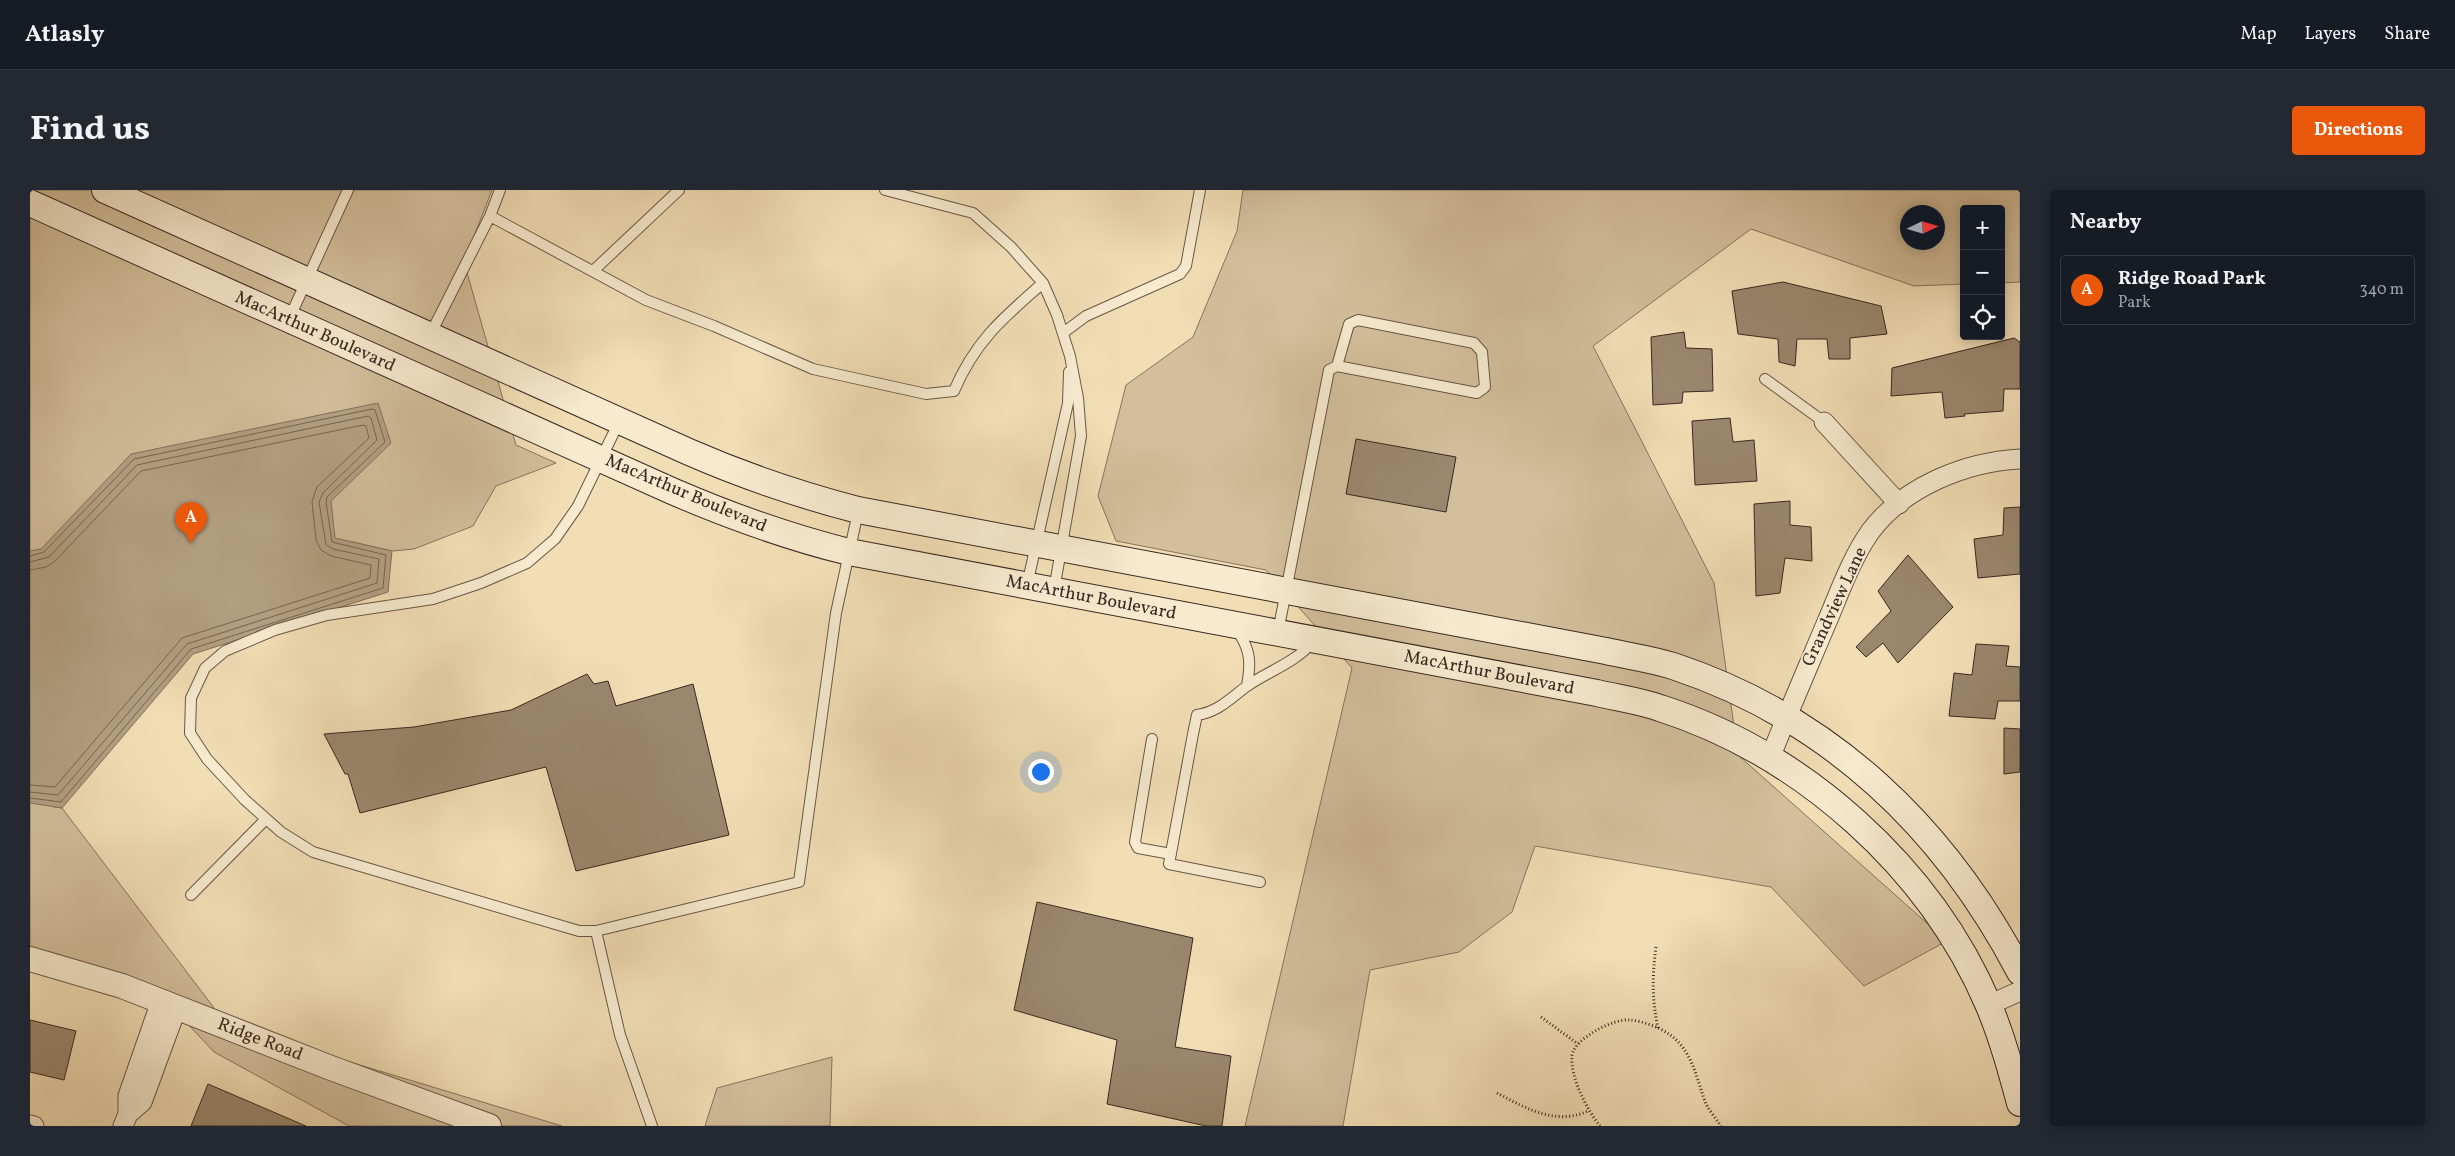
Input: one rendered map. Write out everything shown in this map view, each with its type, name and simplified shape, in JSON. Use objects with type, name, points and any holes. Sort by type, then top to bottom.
[{"type":"main road","points":[[105,190],[747,477],[810,498],[858,510],[1606,651],[1672,666],[1733,690],[1787,717],[1840,753],[1891,795],[1936,844],[1974,893],[2020,972]]},
{"type":"main road","name":"MacArthur Boulevard","points":[[30,204],[732,517],[798,539],[849,552],[1597,693],[1659,707],[1718,730],[1770,758],[1818,791],[1861,826],[1903,872],[1939,918],[1965,959],[1989,1005],[2007,1056],[2020,1103]]},
{"type":"main road","points":[[412,375],[430,336]]},
{"type":"street","points":[[1824,422],[1899,504]]},
{"type":"street","name":"Grandview Lane","points":[[1770,758],[1844,581],[1870,532],[1899,504],[1923,487],[1949,474],[1976,465],[2020,459]]},
{"type":"street","name":"Ridge Road","points":[[30,958],[114,983],[489,1126]]},
{"type":"street","points":[[1989,1005],[2020,991]]},
{"type":"street","points":[[125,1120],[128,1096],[169,1004]]},
{"type":"street","points":[[30,1125],[34,1126]]},
{"type":"lane","points":[[288,320],[348,190]]},
{"type":"lane","points":[[430,336],[490,216],[500,190]]},
{"type":"lane","points":[[593,271],[679,190]]},
{"type":"lane","points":[[885,190],[973,214],[1011,247],[1043,283],[1063,333],[1070,356],[1078,398],[1080,436],[1049,546],[1027,586]]},
{"type":"lane","points":[[1063,333],[1086,316],[1180,274],[1186,266],[1200,190]]},
{"type":"lane","points":[[490,216],[646,300],[714,326],[813,369],[926,394],[954,391],[964,367],[991,329],[1043,283]]},
{"type":"lane","points":[[1277,633],[1329,370],[1337,366],[1477,393],[1485,386],[1482,352],[1474,343],[1358,320],[1349,324],[1337,366]]},
{"type":"lane","points":[[1054,590],[1049,546],[1068,403],[1070,356]]},
{"type":"lane","points":[[1765,379],[1824,422]]},
{"type":"lane","points":[[619,421],[578,506],[555,538],[527,563],[482,583],[433,599],[326,615],[275,630],[225,651],[205,668],[191,698],[190,733],[206,759],[266,819],[281,832],[313,852],[579,931],[596,931],[799,882],[836,613],[858,510]]},
{"type":"lane","points":[[1234,625],[1244,639],[1251,663],[1247,686]]},
{"type":"lane","points":[[1260,882],[1169,864],[1197,715],[1208,713],[1231,701],[1247,686],[1292,661],[1314,640]]},
{"type":"lane","points":[[1152,739],[1135,842],[1138,848],[1171,854]]},
{"type":"lane","points":[[191,895],[266,819]]},
{"type":"lane","points":[[596,931],[620,1035],[652,1126]]},
{"type":"path","points":[[1656,947],[1652,977],[1653,1003],[1658,1029]]},
{"type":"path","points":[[1541,1018],[1578,1044]]},
{"type":"path","points":[[1600,1126],[1588,1111],[1573,1068],[1572,1055],[1578,1044],[1614,1020],[1629,1020],[1658,1029],[1670,1035],[1688,1053],[1707,1105],[1721,1126]]},
{"type":"path","points":[[1497,1093],[1548,1117],[1564,1119],[1588,1111]]},
{"type":"shaded area","points":[[30,190],[492,190],[464,262],[516,445],[556,463],[496,486],[473,526],[414,549],[392,551],[353,542],[146,622],[54,807],[62,808],[227,1025],[562,1126],[349,1126],[214,1052],[168,1003],[30,964]]},
{"type":"shaded area","points":[[1243,190],[2020,190],[2020,282],[2005,283],[2005,205],[1960,205],[1960,284],[1914,286],[1751,229],[1593,346],[1714,583],[1738,755],[1947,941],[1864,986],[1771,887],[1535,846],[1512,912],[1459,952],[1370,970],[1343,1126],[1245,1126],[1352,668],[1266,570],[1116,541],[1098,496],[1126,385],[1193,337],[1237,231]]},
{"type":"shaded area","points":[[832,1057],[830,1126],[705,1126],[717,1088]]},
{"type":"water","points":[[378,403],[391,443],[331,501],[335,538],[392,551],[388,592],[193,654],[62,808],[30,803],[30,551],[41,549],[131,454]]},
{"type":"building","points":[[1783,282],[1881,306],[1887,334],[1850,338],[1850,359],[1829,359],[1827,339],[1797,339],[1795,366],[1779,362],[1778,339],[1738,334],[1732,291]]},
{"type":"building","points":[[1684,332],[1686,348],[1712,349],[1713,391],[1683,392],[1682,403],[1653,405],[1651,337]]},
{"type":"building","points":[[2014,338],[2020,342],[2020,389],[2004,389],[2003,411],[1964,414],[1965,416],[1945,418],[1942,392],[1891,396],[1892,368]]},
{"type":"building","points":[[1730,418],[1733,442],[1754,440],[1757,481],[1695,485],[1692,421]]},
{"type":"building","points":[[1356,439],[1456,457],[1446,512],[1346,494]]},
{"type":"building","points":[[1790,501],[1790,525],[1811,527],[1812,561],[1785,558],[1780,593],[1756,596],[1754,504]]},
{"type":"building","points":[[2020,507],[2020,574],[1978,578],[1974,539],[2003,535],[2004,508]]},
{"type":"building","points":[[1908,555],[1953,607],[1898,663],[1883,643],[1866,657],[1856,647],[1891,611],[1878,591]]},
{"type":"building","points":[[1976,644],[2009,646],[2006,666],[2020,667],[2020,701],[1998,701],[1995,719],[1949,716],[1954,673],[1972,675]]},
{"type":"building","points":[[587,674],[594,684],[608,681],[616,706],[693,684],[729,835],[576,871],[546,767],[360,813],[348,774],[345,774],[324,734],[414,727],[511,710]]},
{"type":"building","points":[[2004,728],[2020,729],[2020,772],[2004,774]]},
{"type":"building","points":[[1037,902],[1193,938],[1175,1047],[1231,1056],[1222,1126],[1206,1126],[1107,1104],[1117,1040],[1014,1010]]},
{"type":"building","points":[[30,1020],[76,1031],[64,1080],[30,1072]]},
{"type":"building","points":[[208,1084],[306,1126],[191,1126]]},
{"type":"place","name":"Ridge Road Park","points":[[191,543]]}]
